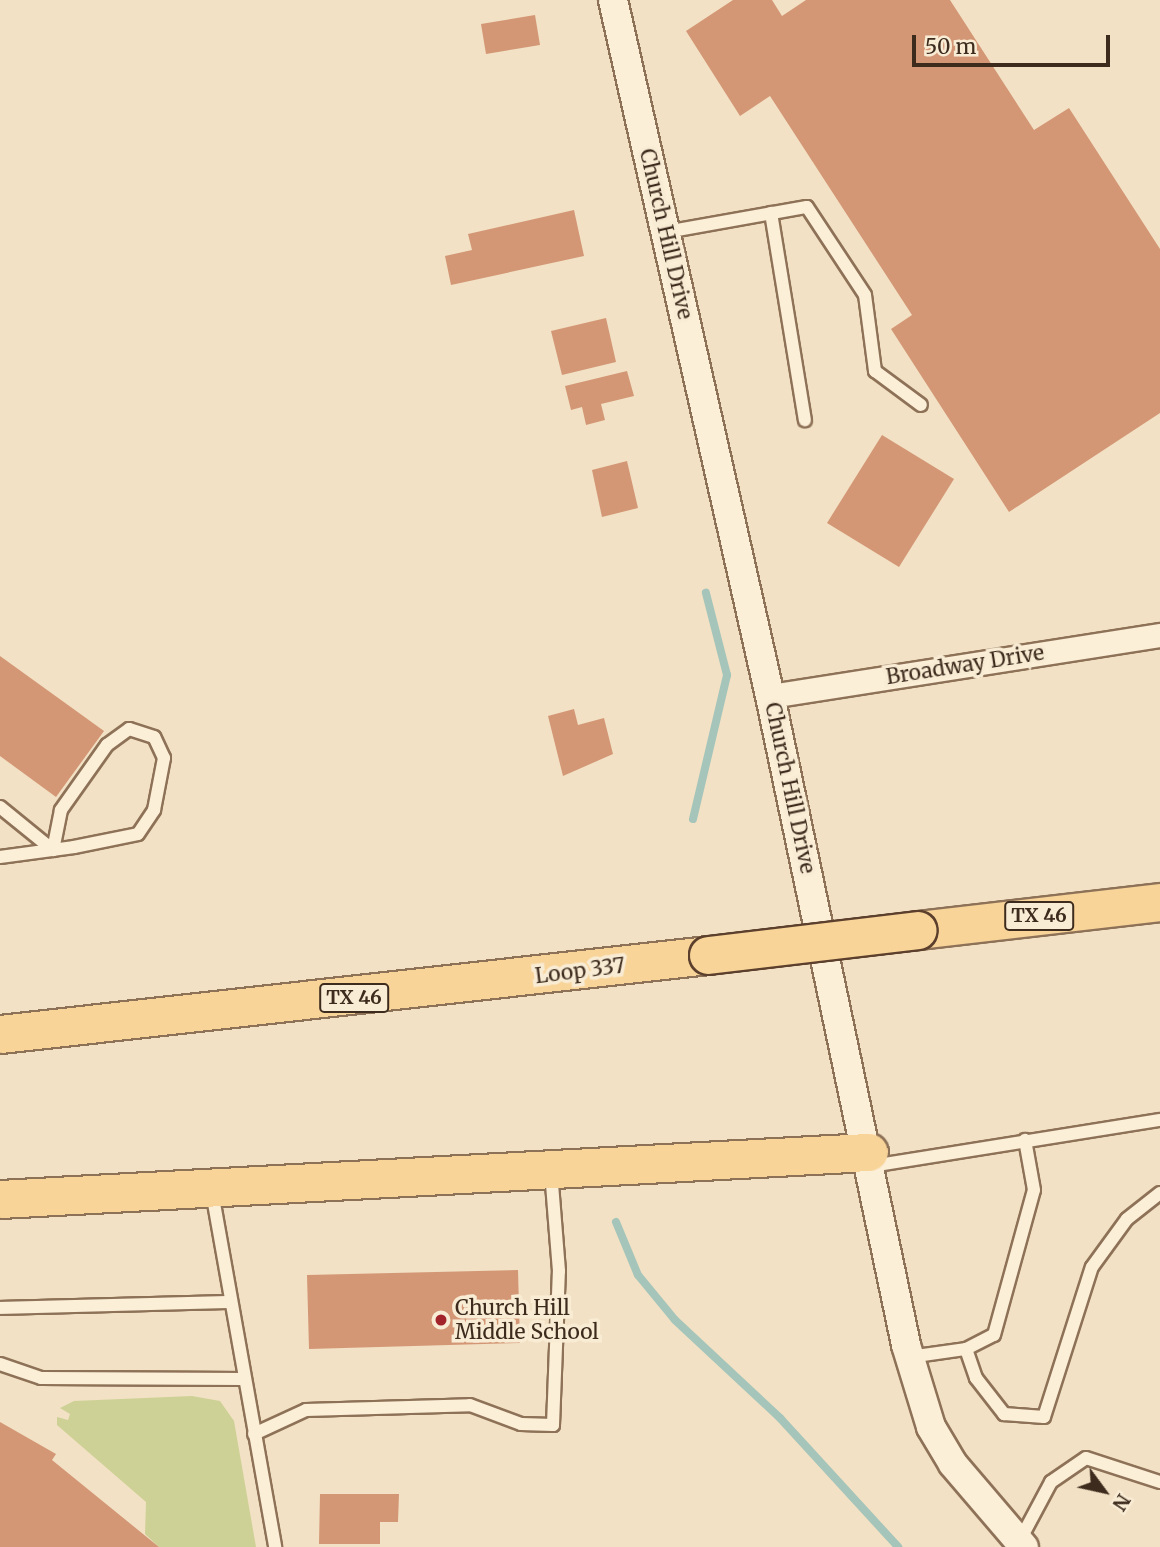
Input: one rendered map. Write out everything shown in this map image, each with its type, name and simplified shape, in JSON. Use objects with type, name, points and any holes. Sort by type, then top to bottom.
[{"type":"main road","name":"Loop 337","points":[[0,1034],[1160,902]]},
{"type":"main road","points":[[0,1199],[551,1170],[870,1159]]},
{"type":"street","name":"Church Hill Drive","points":[[613,0],[770,695],[870,1159],[909,1357],[931,1427],[953,1464],[1021,1544]]},
{"type":"street","name":"Broadway Drive","points":[[770,695],[1160,635]]},
{"type":"lane","points":[[666,232],[807,207],[865,296],[875,370],[921,405]]},
{"type":"lane","points":[[771,213],[805,420]]},
{"type":"lane","points":[[0,857],[53,850],[138,834],[154,810],[164,758],[153,737],[130,729],[107,746],[61,810],[53,850]]},
{"type":"lane","points":[[0,807],[53,850]]},
{"type":"lane","points":[[870,1159],[1160,1120]]},
{"type":"lane","points":[[909,1357],[966,1349],[995,1335],[1034,1190],[1025,1140]]},
{"type":"lane","points":[[254,1434],[306,1410],[470,1405],[521,1424],[553,1425],[559,1271],[551,1170]]},
{"type":"lane","points":[[212,1188],[275,1547]]},
{"type":"lane","points":[[966,1349],[976,1378],[1004,1413],[1044,1417],[1092,1267],[1127,1219],[1160,1193]]},
{"type":"lane","points":[[0,1308],[231,1302]]},
{"type":"lane","points":[[0,1364],[41,1378],[244,1379]]},
{"type":"lane","points":[[1021,1544],[1051,1482],[1086,1458],[1160,1482]]},
{"type":"green space","points":[[192,1396],[220,1401],[234,1421],[256,1547],[159,1547],[145,1534],[146,1502],[57,1425],[57,1417],[68,1420],[70,1414],[60,1408],[74,1401]]},
{"type":"building","points":[[733,0],[772,0],[782,16],[806,0],[950,0],[1034,130],[1069,108],[1160,249],[1160,413],[1009,512],[891,329],[912,315],[770,96],[740,116],[686,31]]},
{"type":"building","points":[[535,15],[540,45],[486,54],[481,24]]},
{"type":"building","points":[[574,210],[584,256],[451,285],[445,256],[472,250],[468,234]]},
{"type":"building","points":[[606,318],[616,362],[562,375],[551,331]]},
{"type":"building","points":[[627,371],[634,396],[601,404],[605,420],[586,425],[582,407],[571,410],[565,386]]},
{"type":"building","points":[[882,435],[954,479],[899,567],[827,523]]},
{"type":"building","points":[[627,461],[638,508],[602,517],[592,470]]},
{"type":"building","points":[[0,656],[104,731],[56,797],[0,756]]},
{"type":"building","points":[[574,709],[578,725],[604,718],[613,754],[563,776],[548,716]]},
{"type":"building","points":[[518,1270],[520,1343],[309,1349],[307,1275]]},
{"type":"building","points":[[0,1422],[56,1454],[52,1460],[159,1547],[0,1547]]},
{"type":"building","points":[[320,1494],[399,1494],[398,1522],[380,1522],[380,1544],[319,1544]]},
{"type":"waterway","points":[[693,819],[727,675],[706,593]]},
{"type":"waterway","points":[[616,1222],[638,1275],[675,1320],[780,1418],[898,1547]]},
{"type":"place","name":"Church Hill Middle School","points":[[441,1320]]}]
